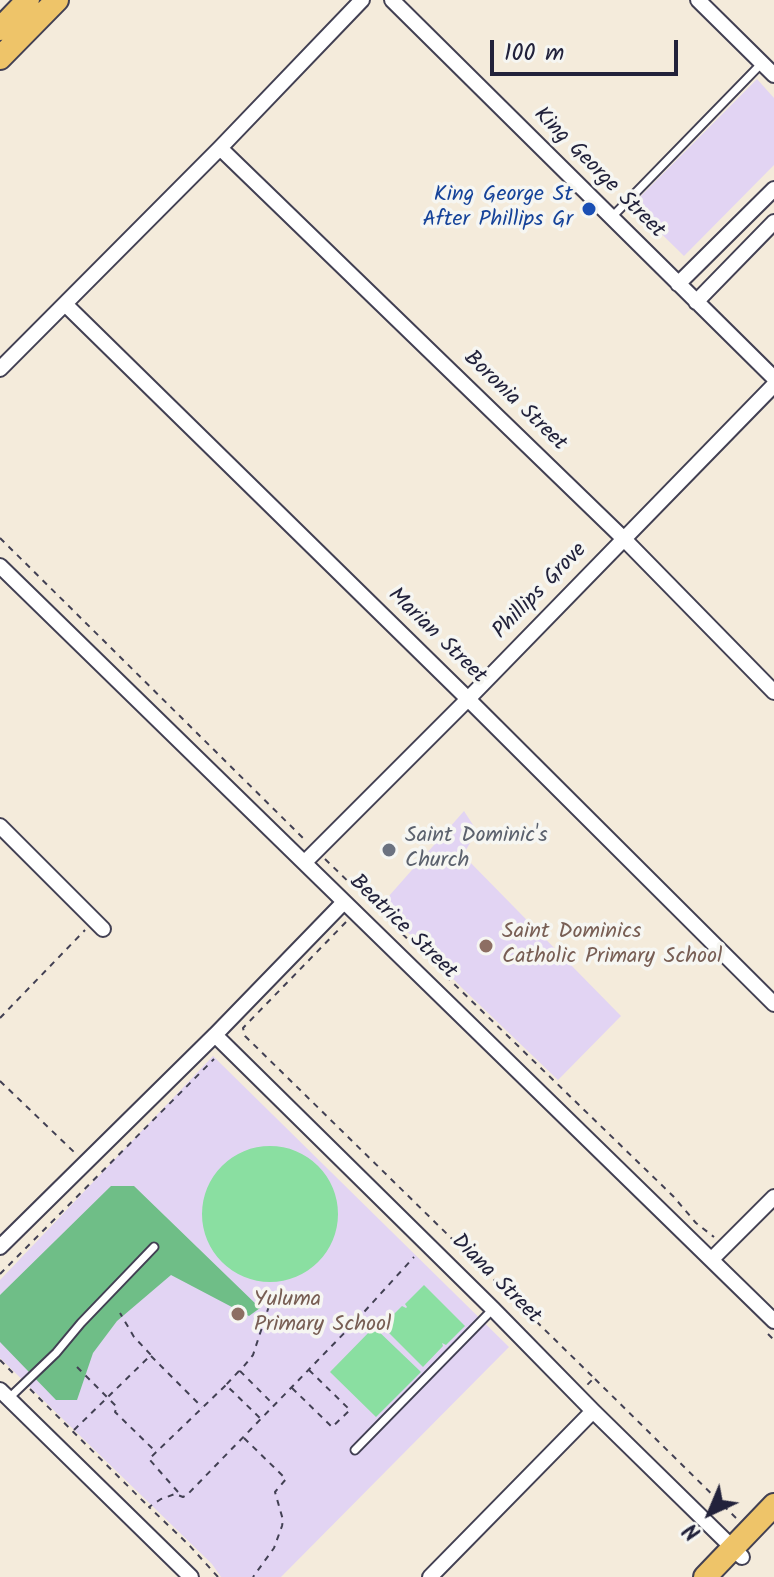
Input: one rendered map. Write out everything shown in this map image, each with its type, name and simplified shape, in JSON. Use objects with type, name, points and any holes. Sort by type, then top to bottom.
[{"type":"main road","points":[[0,29],[28,0]]},
{"type":"main road","points":[[0,58],[57,0]]},
{"type":"main road","points":[[723,1577],[737,1552],[774,1505]]},
{"type":"main road","points":[[705,1577],[774,1524]]},
{"type":"street","points":[[0,369],[362,0]]},
{"type":"street","name":"King George Street","points":[[392,0],[774,378]]},
{"type":"street","points":[[698,0],[774,75]]},
{"type":"street","name":"Boronia Street","points":[[220,148],[624,539],[774,692]]},
{"type":"street","points":[[678,284],[774,189]]},
{"type":"street","points":[[696,302],[774,222]]},
{"type":"street","name":"Marian Street","points":[[65,304],[774,1004]]},
{"type":"street","name":"Phillips Grove","points":[[305,862],[774,385]]},
{"type":"street","name":"Beatrice Street","points":[[0,566],[774,1321]]},
{"type":"street","points":[[0,826],[98,925]]},
{"type":"street","points":[[0,1247],[215,1035],[344,902]]},
{"type":"street","name":"Diana Street","points":[[215,1035],[737,1552]]},
{"type":"street","points":[[712,1259],[774,1197]]},
{"type":"street","points":[[4,1394],[191,1577]]},
{"type":"street","points":[[430,1577],[593,1411]]},
{"type":"lane","points":[[611,218],[762,63]]},
{"type":"lane","points":[[4,1394],[56,1353],[154,1247]]},
{"type":"lane","points":[[355,1450],[493,1309]]},
{"type":"path","points":[[0,538],[662,1185],[696,1223],[715,1238]]},
{"type":"path","points":[[349,919],[243,1028],[245,1036],[742,1523]]},
{"type":"path","points":[[0,1018],[98,925]]},
{"type":"path","points":[[0,1274],[214,1059]]},
{"type":"path","points":[[0,1081],[85,1163]]},
{"type":"path","points":[[269,1306],[253,1355],[149,1459],[183,1497],[275,1405],[414,1257]]},
{"type":"path","points":[[120,1313],[134,1337],[202,1407]]},
{"type":"path","points":[[73,1432],[151,1355]]},
{"type":"path","points":[[0,1360],[18,1378]]},
{"type":"path","points":[[77,1367],[117,1407],[115,1412],[156,1452]]},
{"type":"path","points":[[309,1369],[355,1415]]},
{"type":"path","points":[[240,1371],[275,1405]]},
{"type":"path","points":[[586,1386],[594,1378]]},
{"type":"path","points":[[226,1385],[261,1419]]},
{"type":"path","points":[[292,1387],[332,1427],[350,1410]]},
{"type":"path","points":[[30,1389],[218,1577]]},
{"type":"path","points":[[244,1437],[286,1479],[275,1492],[282,1526],[274,1548],[253,1577]]},
{"type":"path","points":[[149,1507],[178,1494]]},
{"type":"shaded area","points":[[757,79],[774,98],[774,165],[684,256],[632,205]]},
{"type":"shaded area","name":"Saint Dominics Catholic Primary School","points":[[464,811],[477,831],[463,855],[621,1016],[558,1080],[381,905]]},
{"type":"shaded area","name":"Yuluma Primary School","points":[[213,1056],[509,1347],[281,1577],[221,1577],[212,1564],[0,1358],[0,1280]]},
{"type":"green space","points":[[270,1146],[296,1151],[318,1166],[333,1188],[338,1214],[333,1240],[318,1262],[296,1277],[270,1282],[244,1277],[222,1262],[207,1240],[202,1214],[207,1188],[222,1166],[244,1151]]},
{"type":"green space","points":[[111,1186],[134,1186],[260,1308],[249,1316],[171,1275],[117,1321],[93,1353],[77,1400],[56,1400],[0,1342],[0,1295]]},
{"type":"green space","points":[[424,1285],[465,1326],[446,1345],[442,1343],[443,1346],[423,1367],[382,1326],[402,1306],[406,1308],[405,1304]]},
{"type":"green space","points":[[374,1327],[421,1372],[376,1417],[330,1372]]},
{"type":"place","name":"King George St After Phillips Gr","points":[[589,209]]},
{"type":"place","name":"Saint Dominic's Church","points":[[389,850]]},
{"type":"place","name":"Saint Dominics Catholic Primary School","points":[[486,946]]},
{"type":"place","name":"Yuluma Primary School","points":[[238,1314]]}]
